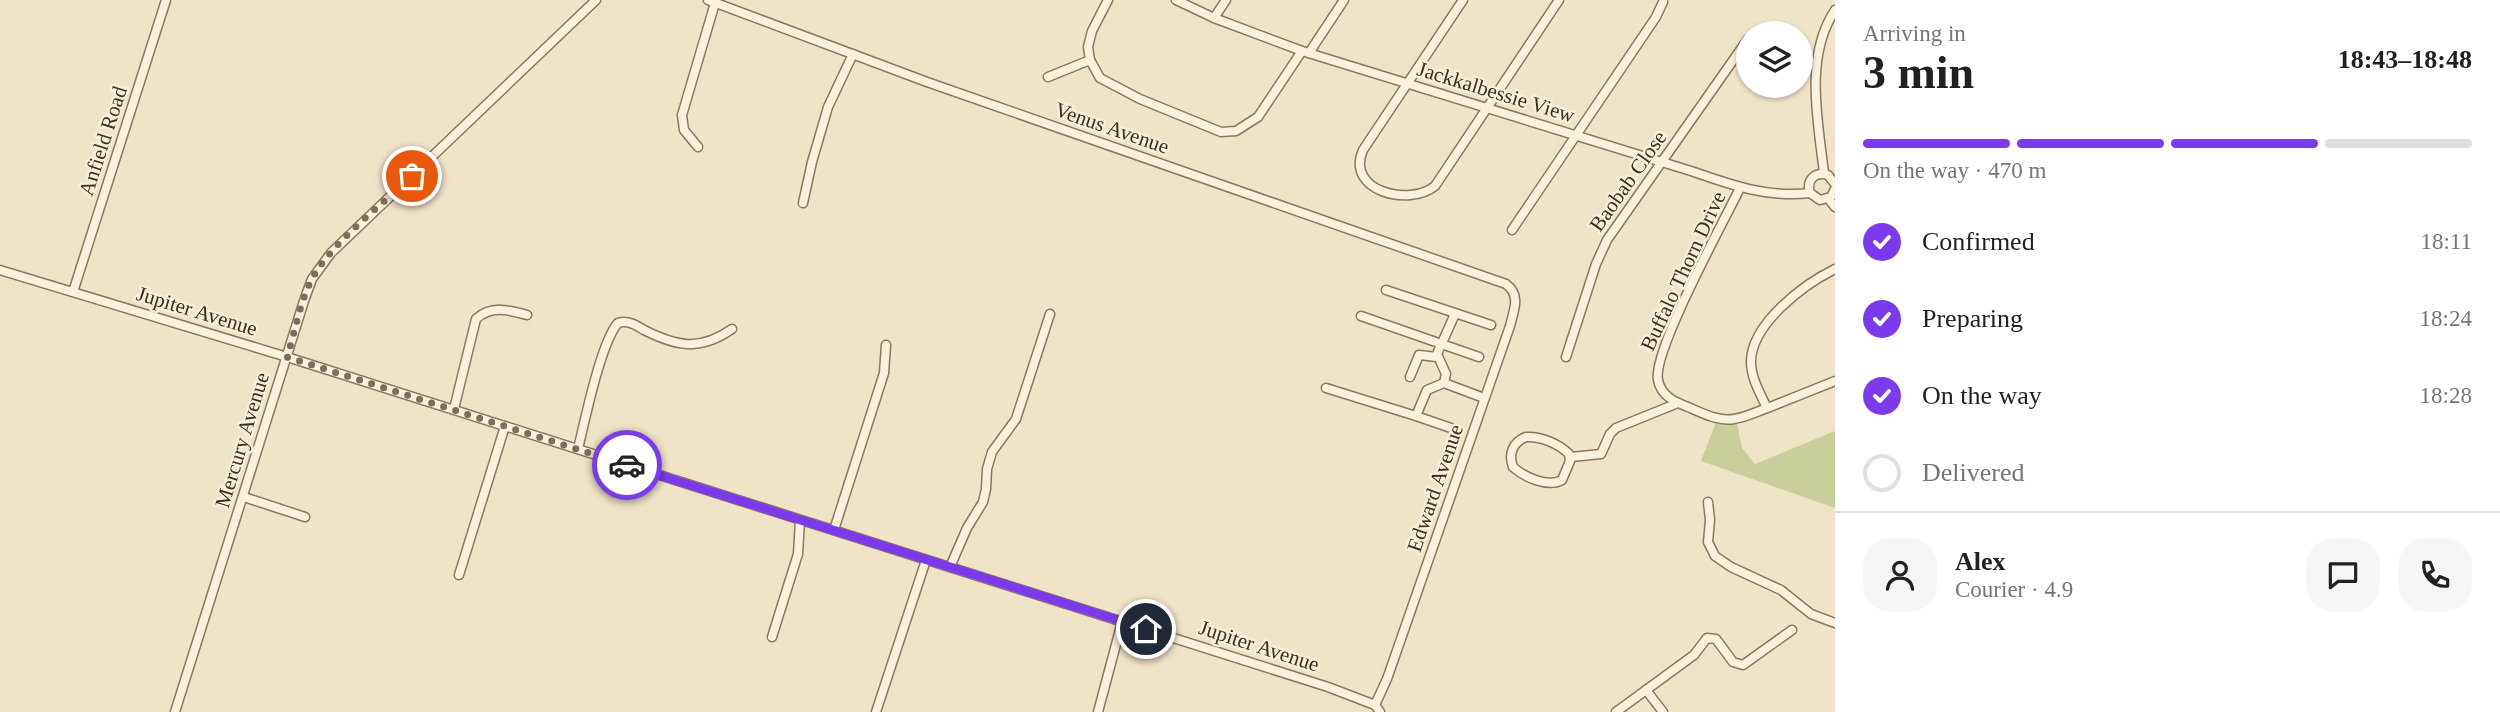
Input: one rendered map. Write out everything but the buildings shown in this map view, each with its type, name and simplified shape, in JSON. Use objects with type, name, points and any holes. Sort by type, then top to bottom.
[{"type":"street","name":"Anfield Road","points":[[73,292],[166,0]]},
{"type":"street","name":"Mercury Avenue","points":[[174,712],[312,279],[331,253],[596,0]]},
{"type":"street","points":[[1108,0],[1090,40],[1090,60],[1100,78],[1208,128],[1225,133],[1241,129],[1258,117],[1344,0]]},
{"type":"street","name":"Jackkalbessie View","points":[[1176,0],[1214,18],[1305,52],[1740,188],[1779,195],[1810,193]]},
{"type":"street","points":[[1214,18],[1226,0]]},
{"type":"street","points":[[1463,0],[1363,149],[1359,169],[1365,180],[1388,193],[1415,195],[1425,193],[1435,186],[1559,0]]},
{"type":"street","points":[[698,147],[684,130],[682,115],[712,2]]},
{"type":"street","name":"Venus Avenue","points":[[712,2],[1506,284]]},
{"type":"street","points":[[1512,230],[1656,17],[1663,2]]},
{"type":"street","points":[[1825,173],[1817,118],[1816,76],[1823,33],[1835,10]]},
{"type":"street","points":[[803,203],[828,107],[853,54]]},
{"type":"street","name":"Baobab Close","points":[[1566,357],[1601,250],[1736,56]]},
{"type":"street","points":[[1048,77],[1090,60]]},
{"type":"street","points":[[1834,191],[1816,199],[1810,193],[1810,180],[1816,174],[1825,173],[1831,177],[1834,191],[1835,207]]},
{"type":"street","name":"Buffalo Thorn Drive","points":[[1678,403],[1662,391],[1658,380],[1661,359],[1687,295],[1740,188]]},
{"type":"street","points":[[1767,408],[1751,369],[1751,355],[1756,340],[1790,299],[1814,280],[1835,269]]},
{"type":"street","name":"Jupiter Avenue","points":[[0,270],[454,409],[1122,621],[1328,687],[1378,708]]},
{"type":"street","name":"Edward Avenue","points":[[1378,708],[1516,304],[1512,288],[1506,284]]},
{"type":"street","points":[[1386,290],[1491,325]]},
{"type":"street","points":[[454,409],[476,319],[498,309],[527,315]]},
{"type":"street","points":[[950,567],[967,528],[983,502],[992,452],[1016,419],[1050,314]]},
{"type":"street","points":[[1444,383],[1446,374],[1437,357],[1455,314]]},
{"type":"street","points":[[1361,316],[1479,357]]},
{"type":"street","points":[[578,449],[599,369],[614,327],[618,323],[629,322],[671,342],[688,345],[711,340],[733,329]]},
{"type":"street","points":[[834,530],[884,373],[886,345]]},
{"type":"street","points":[[1410,377],[1419,355],[1437,357]]},
{"type":"street","points":[[1571,457],[1601,454],[1610,434],[1616,428],[1678,403],[1727,420],[1748,416],[1835,381]]},
{"type":"street","points":[[1416,416],[1427,390],[1444,383],[1484,398]]},
{"type":"street","points":[[1326,387],[1451,428]]},
{"type":"street","points":[[459,575],[505,426]]},
{"type":"street","points":[[1531,436],[1565,450],[1571,457],[1562,480],[1550,483],[1516,470],[1511,464],[1510,455],[1517,441],[1531,436]]},
{"type":"street","points":[[244,496],[305,517]]},
{"type":"street","points":[[1708,502],[1708,542],[1715,556],[1731,567],[1781,590],[1811,614],[1835,623]]},
{"type":"street","points":[[772,637],[799,554],[800,520]]},
{"type":"street","points":[[876,712],[926,560]]},
{"type":"street","points":[[1098,712],[1122,621]]},
{"type":"street","points":[[1616,712],[1694,655],[1707,638],[1716,639],[1733,662],[1743,665],[1792,630]]},
{"type":"street","points":[[1646,690],[1663,712]]},
{"type":"green space","points":[[1716,422],[1737,424],[1742,448],[1755,464],[1835,431],[1835,508],[1701,461]]},
{"type":"way so far","points":[[412,176],[331,253],[318,269],[312,279],[287,357],[627,465]]},
{"type":"route","points":[[627,465],[1146,629]]}]
